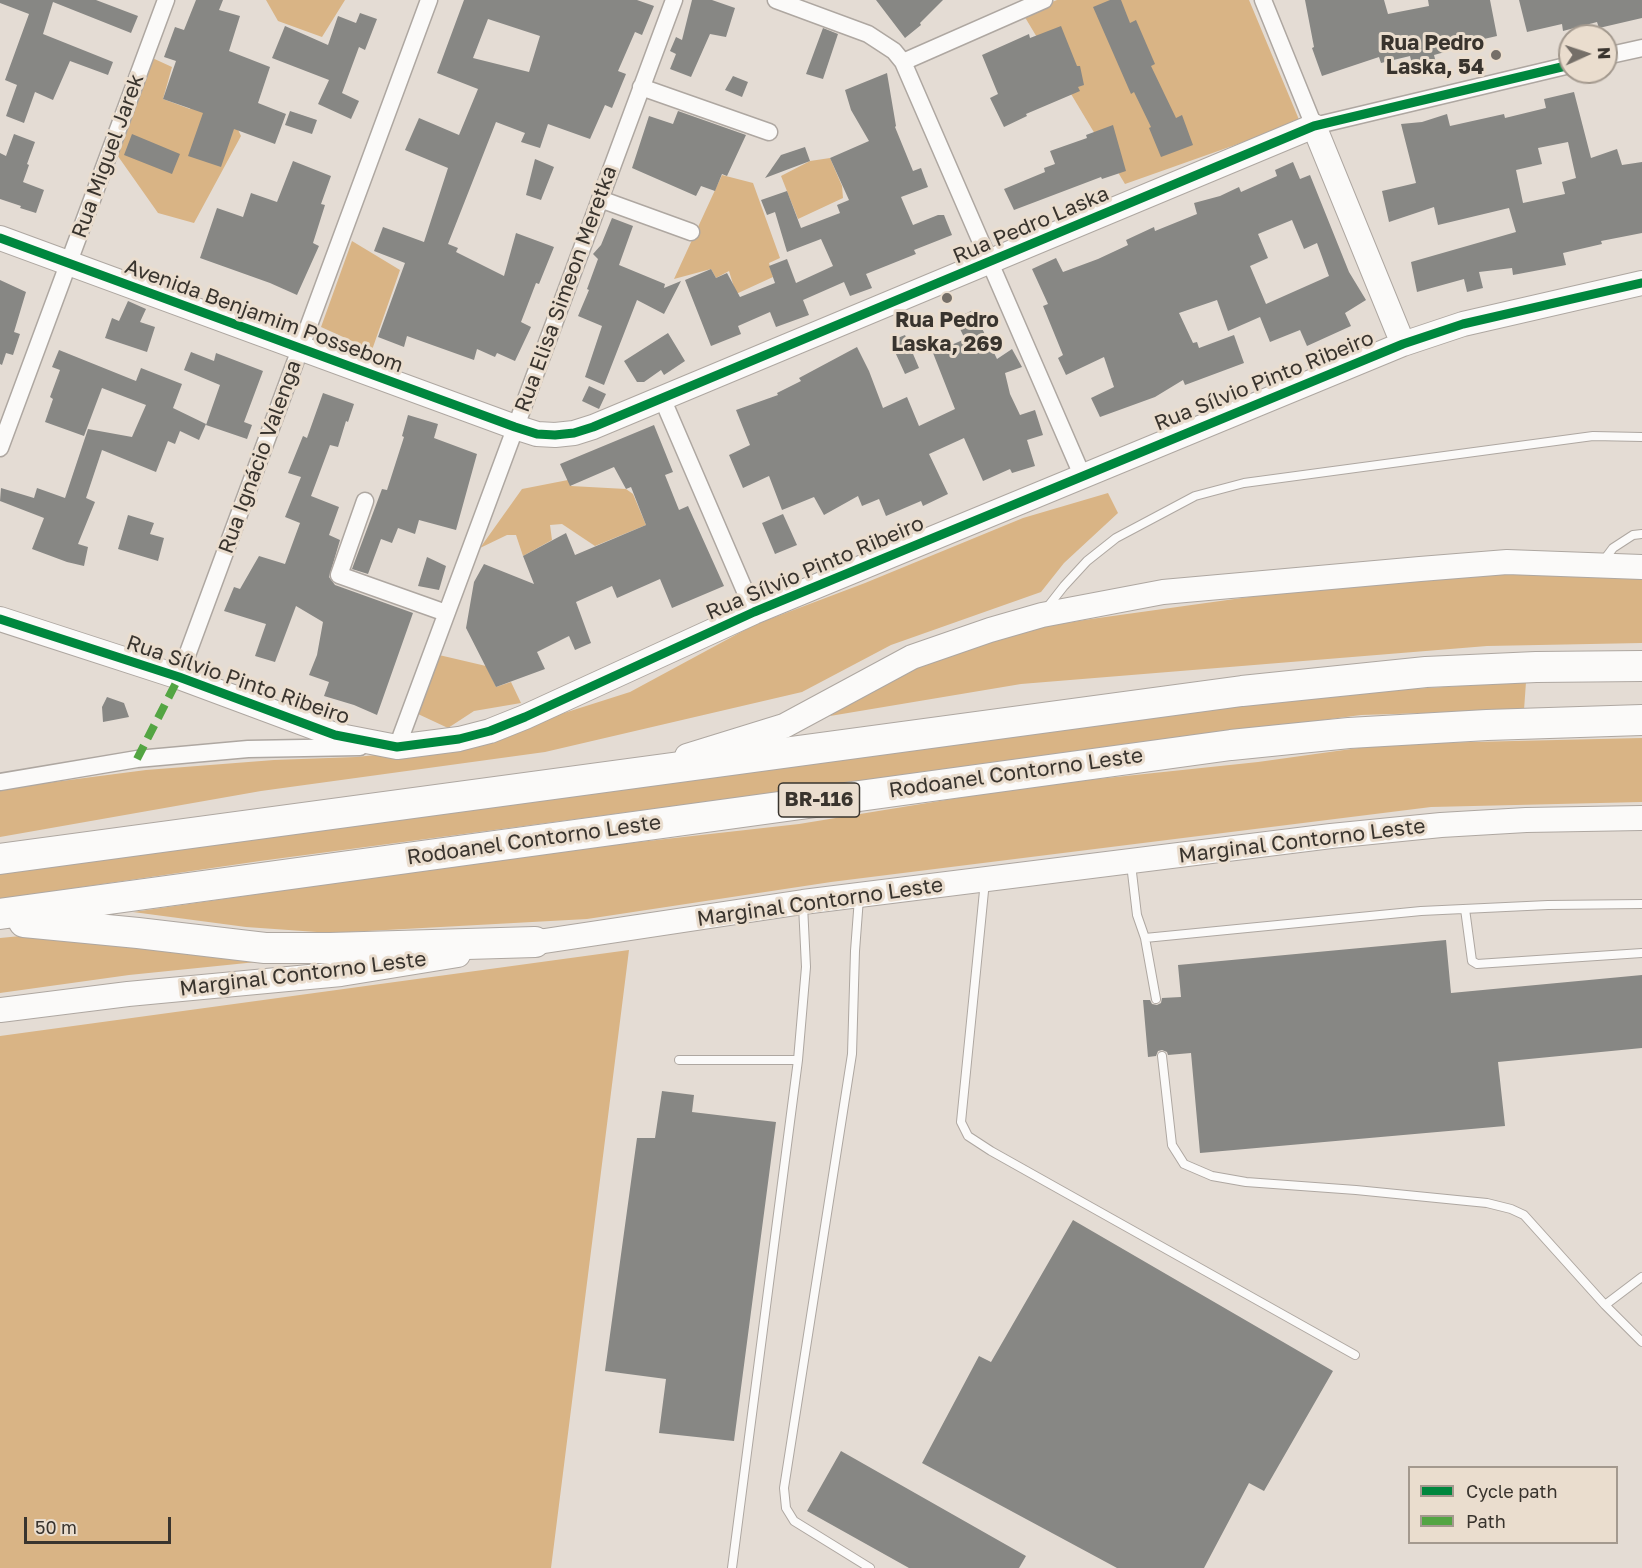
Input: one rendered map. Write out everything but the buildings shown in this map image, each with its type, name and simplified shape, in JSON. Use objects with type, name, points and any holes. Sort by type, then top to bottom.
[{"type":"highway","name":"BR-116","points":[[0,859],[1242,691],[1426,672],[1536,667],[1642,666]]},
{"type":"highway","name":"Rodoanel Contorno Leste","points":[[0,914],[1232,745],[1349,733],[1464,726],[1642,720]]},
{"type":"highway","points":[[0,920],[266,948],[535,942]]},
{"type":"street","name":"Rua Miguel Jarek","points":[[0,448],[166,0]]},
{"type":"street","name":"Rua Ignácio Valenga","points":[[179,677],[429,0]]},
{"type":"street","name":"Rua Elisa Simeon Meretka","points":[[397,747],[674,0]]},
{"type":"street","points":[[777,0],[795,3],[868,34],[883,42],[903,62],[1082,475]]},
{"type":"street","points":[[903,62],[1044,0]]},
{"type":"street","points":[[1263,0],[1403,344]]},
{"type":"street","points":[[1618,53],[1642,48]]},
{"type":"street","name":"Rua Pedro Laska","points":[[515,427],[537,434],[574,433],[1314,126],[1558,68]]},
{"type":"street","points":[[641,87],[769,132]]},
{"type":"street","points":[[600,199],[691,232]]},
{"type":"street","name":"Avenida Benjamim Possebom","points":[[0,238],[515,427]]},
{"type":"street","name":"Rua Sílvio Pinto Ribeiro","points":[[0,619],[179,677],[335,735],[397,747],[459,739],[490,731],[525,717],[754,612],[1403,344],[1463,324],[1642,283]]},
{"type":"street","points":[[662,398],[754,612]]},
{"type":"street","points":[[365,501],[339,575],[446,613]]},
{"type":"street","points":[[626,775],[784,726],[912,657],[1042,615],[1163,592],[1508,562],[1642,567]]},
{"type":"street","points":[[0,782],[137,759],[248,749],[397,747]]},
{"type":"street","name":"Marginal Contorno Leste","points":[[0,1010],[128,994],[341,974],[803,902],[1331,836],[1441,825],[1526,820],[1642,818]]},
{"type":"lane","points":[[1042,615],[1064,586],[1116,538],[1195,496],[1244,483],[1581,438],[1642,436]]},
{"type":"lane","points":[[1605,566],[1607,556],[1613,548],[1633,535],[1642,534]]},
{"type":"lane","points":[[1131,861],[1137,915],[1145,938],[1156,999]]},
{"type":"lane","points":[[985,880],[961,1122],[968,1136],[1001,1157],[1355,1355]]},
{"type":"lane","points":[[859,895],[852,1054],[784,1488],[786,1508],[794,1521],[870,1568]]},
{"type":"lane","points":[[732,1568],[798,1060],[806,967],[803,902]]},
{"type":"lane","points":[[1145,938],[1421,911],[1642,904]]},
{"type":"lane","points":[[1465,909],[1472,961],[1477,964],[1642,953]]},
{"type":"lane","points":[[1162,1056],[1172,1145],[1184,1164],[1212,1176],[1246,1182],[1380,1192],[1487,1203],[1510,1209],[1524,1215],[1605,1305],[1642,1342]]},
{"type":"lane","points":[[679,1060],[798,1060]]},
{"type":"lane","points":[[1605,1305],[1642,1277]]},
{"type":"shaded area","points":[[266,0],[345,0],[322,37],[278,21]]},
{"type":"shaded area","points":[[1057,0],[1249,0],[1300,122],[1125,184],[1023,14]]},
{"type":"shaded area","points":[[148,56],[172,67],[163,99],[190,109],[196,81],[226,104],[241,136],[194,223],[158,213],[115,152]]},
{"type":"shaded area","points":[[830,158],[842,186],[843,198],[798,219],[781,176],[810,161]]},
{"type":"shaded area","points":[[722,175],[753,183],[780,258],[769,263],[773,277],[736,294],[729,271],[716,278],[711,269],[674,279]]},
{"type":"shaded area","points":[[352,241],[400,270],[372,350],[321,327]]},
{"type":"shaded area","points":[[568,480],[571,486],[626,489],[633,494],[646,525],[595,546],[562,524],[550,525],[552,540],[523,556],[516,535],[507,535],[480,548],[522,489]]},
{"type":"shaded area","points":[[1108,493],[1118,513],[1064,563],[1041,592],[891,645],[802,692],[545,752],[261,791],[0,837],[0,789],[146,770],[274,760],[356,757],[455,747],[517,728],[630,692],[754,625],[865,583],[1023,518]]},
{"type":"shaded area","points":[[1510,572],[1642,576],[1642,643],[1487,646],[1021,684],[830,716],[849,701],[913,665],[990,636],[1084,620],[1378,579]]},
{"type":"shaded area","points":[[439,655],[486,666],[496,687],[511,682],[521,703],[474,711],[448,728],[418,714]]},
{"type":"shaded area","points":[[1526,682],[1524,710],[1361,715],[260,861],[0,899],[0,872],[1231,707],[1394,690]]},
{"type":"shaded area","points":[[1642,738],[1642,802],[1431,807],[831,882],[587,919],[331,933],[246,927],[133,912],[550,852],[799,824],[1031,786],[1258,762],[1387,744]]},
{"type":"shaded area","points":[[42,934],[276,960],[129,975],[0,993],[0,938]]},
{"type":"shaded area","points":[[629,950],[551,1568],[0,1568],[0,1036]]},
{"type":"marked path","points":[[137,759],[179,677]]},
{"type":"cycle path","points":[[0,238],[515,427],[537,434],[574,433],[1314,126],[1558,68]]},
{"type":"cycle path","points":[[0,619],[179,677],[335,735],[397,747],[459,739],[490,731],[525,717],[754,612],[1403,344],[1463,324],[1642,283]]},
{"type":"place","name":"Rua Pedro Laska, 54","points":[[1496,55]]},
{"type":"place","name":"Rua Pedro Laska, 269","points":[[947,298]]}]
